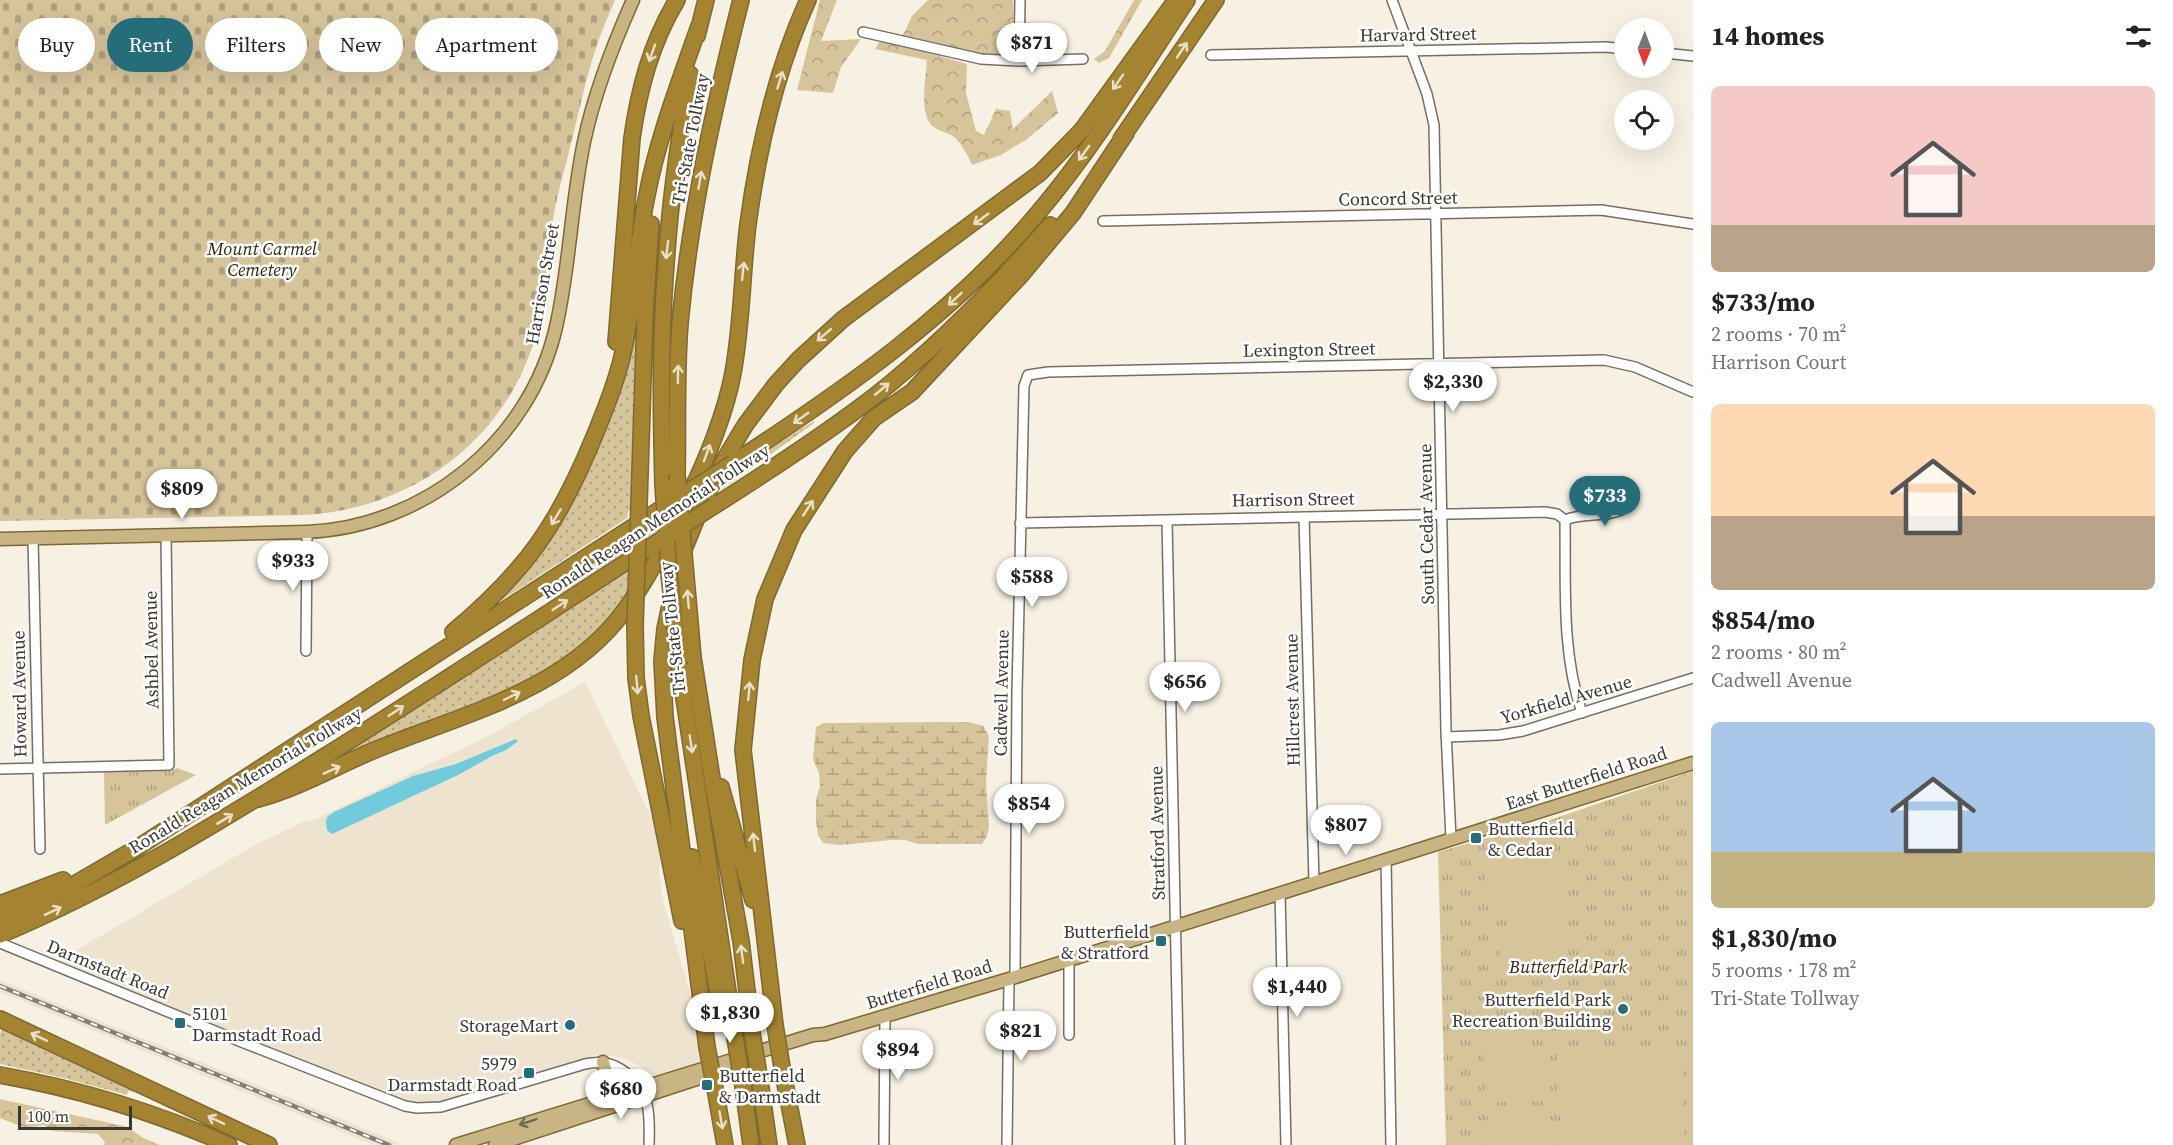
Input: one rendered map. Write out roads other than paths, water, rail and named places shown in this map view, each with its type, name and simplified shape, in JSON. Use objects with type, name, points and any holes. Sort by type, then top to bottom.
[{"type":"highway","points":[[596,432],[617,336],[632,138],[637,106],[653,49],[677,0]]},
{"type":"highway","name":"Tri-State Tollway","points":[[706,0],[683,113],[666,264],[661,400],[663,483],[669,574],[679,666],[731,1040],[751,1143]]},
{"type":"highway","name":"Tri-State Tollway","points":[[741,0],[716,101],[693,221],[680,324],[677,474],[693,657],[704,735],[741,941],[769,1145]]},
{"type":"highway","points":[[258,799],[280,793],[375,750],[483,710],[519,693],[571,662],[598,640],[625,611],[648,575],[700,474],[726,400],[734,364],[748,224],[760,146],[808,0]]},
{"type":"highway","points":[[707,1047],[665,717],[662,662],[669,604],[680,559],[702,507],[726,457],[746,424],[776,384],[821,337],[868,300],[1014,195],[1064,150],[1100,106],[1176,0]]},
{"type":"highway","name":"Ronald Reagan Memorial Tollway","points":[[0,920],[73,885],[140,846],[733,463],[869,371],[941,312],[1009,246],[1038,213],[1082,157],[1187,0]]},
{"type":"highway","name":"Ronald Reagan Memorial Tollway","points":[[0,935],[129,873],[258,799],[780,464],[846,417],[936,344],[1016,264],[1126,133],[1216,0]]},
{"type":"highway","points":[[372,695],[401,668],[452,633],[516,573],[534,551],[564,505],[613,391],[626,340],[647,194],[664,132],[699,26]]},
{"type":"highway","points":[[664,132],[655,183],[650,236],[635,626],[636,678],[641,716],[725,1145]]},
{"type":"highway","points":[[797,1145],[776,1025],[743,750],[752,660],[765,599],[794,530],[845,451],[874,418],[912,392],[1022,274],[1072,213],[1126,133]]},
{"type":"highway","points":[[704,735],[723,791],[765,943]]},
{"type":"highway","points":[[669,745],[731,1040]]},
{"type":"highway","points":[[0,904],[140,846]]},
{"type":"highway","points":[[0,1019],[269,1145]]},
{"type":"highway","points":[[0,1075],[75,1091],[149,1112],[229,1145]]},
{"type":"main road","name":"Harrison Street","points":[[0,539],[307,532],[340,529],[368,523],[407,508],[429,497],[467,470],[491,448],[525,405],[547,358],[556,329],[585,140],[601,83],[633,0]]},
{"type":"main road","name":"East Butterfield Road","points":[[1012,977],[1693,763]]},
{"type":"main road","name":"Butterfield Road","points":[[495,1145],[643,1092],[816,1041],[825,1034],[1012,977]]},
{"type":"main road","points":[[595,1101],[606,1095],[609,1083],[603,1062]]},
{"type":"main road","name":"Butterfield Road","points":[[456,1145],[595,1101],[643,1092]]},
{"type":"street","points":[[1019,61],[1020,0]]},
{"type":"street","name":"South Cedar Avenue","points":[[1392,0],[1430,103],[1434,124],[1446,737],[1451,839]]},
{"type":"street","points":[[863,32],[981,59],[1019,61],[1083,59]]},
{"type":"street","name":"Harvard Street","points":[[1211,55],[1614,48]]},
{"type":"street","points":[[1674,55],[1693,56]]},
{"type":"street","name":"Concord Street","points":[[1102,221],[1601,210],[1693,224]]},
{"type":"street","name":"Lexington Street","points":[[1028,375],[1048,372],[1610,360],[1635,367],[1693,392]]},
{"type":"street","name":"Cadwell Avenue","points":[[1007,1145],[1020,523],[1024,386],[1028,375]]},
{"type":"street","points":[[1582,713],[1573,688],[1568,652],[1565,520],[1584,514],[1611,514],[1622,511],[1628,505]]},
{"type":"street","name":"Harrison Street","points":[[1020,523],[1545,512],[1557,514],[1565,520]]},
{"type":"street","name":"Hillcrest Avenue","points":[[1304,517],[1314,882]]},
{"type":"street","name":"Stratford Avenue","points":[[1167,520],[1180,1145]]},
{"type":"street","points":[[306,651],[307,532]]},
{"type":"street","name":"Ashbel Avenue","points":[[37,768],[169,765],[166,535]]},
{"type":"street","name":"Howard Avenue","points":[[33,538],[40,849]]},
{"type":"street","name":"Yorkfield Avenue","points":[[1446,737],[1511,734],[1693,678]]},
{"type":"street","points":[[0,769],[37,768]]},
{"type":"street","points":[[1386,859],[1391,1145]]},
{"type":"street","points":[[1280,893],[1286,1145]]},
{"type":"street","name":"Darmstadt Road","points":[[0,943],[255,1048],[390,1101],[411,1107],[441,1107],[585,1064],[603,1062]]},
{"type":"street","points":[[1069,960],[1069,1035]]},
{"type":"street","points":[[884,1145],[885,1016]]},
{"type":"street","points":[[603,1062],[620,1068],[643,1092],[650,1116],[649,1145]]},
{"type":"water","points":[[516,739],[518,741],[506,750],[458,775],[332,834],[327,830],[327,817],[334,812],[413,776],[456,764]]},
{"type":"railway","points":[[0,986],[389,1145]]},
{"type":"place","name":"Butterfield & Cedar","points":[[1476,838]]},
{"type":"place","name":"Butterfield & Stratford","points":[[1161,941]]},
{"type":"place","name":"Butterfield Park Recreation Building","points":[[1623,1009]]},
{"type":"place","name":"5101 Darmstadt Road","points":[[180,1023]]},
{"type":"place","name":"StorageMart","points":[[570,1025]]},
{"type":"place","name":"5979 Darmstadt Road","points":[[529,1073]]},
{"type":"place","name":"Butterfield & Darmstadt","points":[[707,1085]]},
{"type":"park label","name":"Mount Carmel Cemetery","points":[[262,258]]},
{"type":"park label","name":"Butterfield Park","points":[[1568,966]]}]
